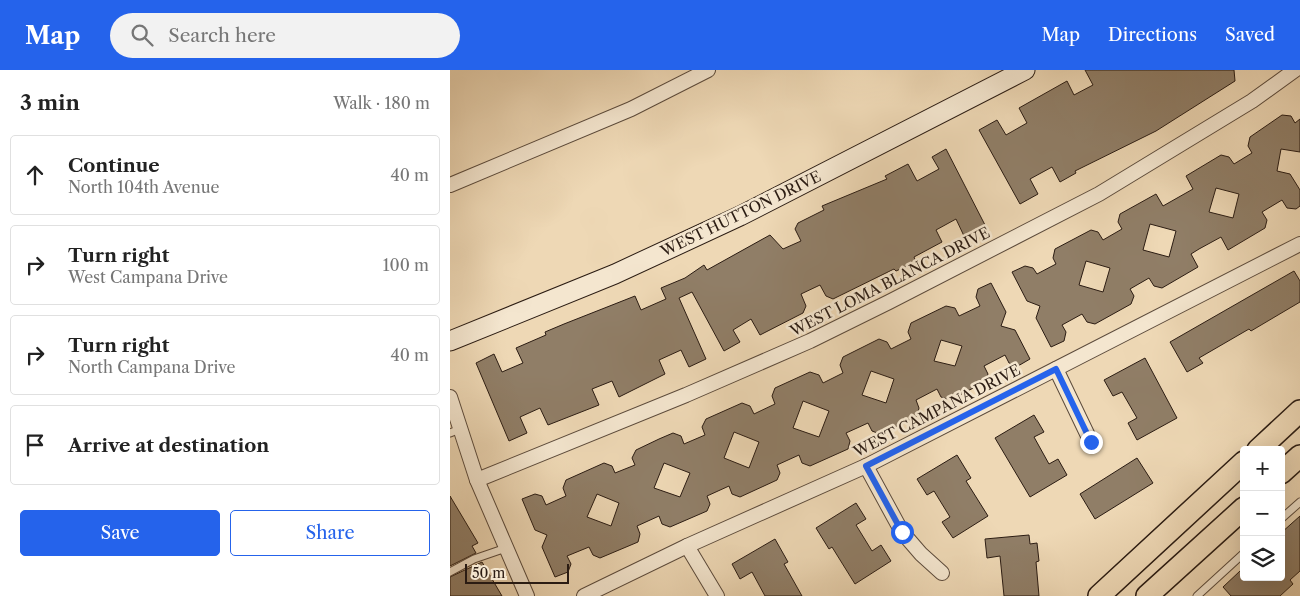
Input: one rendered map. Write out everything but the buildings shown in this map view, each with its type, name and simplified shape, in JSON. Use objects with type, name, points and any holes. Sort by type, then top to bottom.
[{"type":"main road","points":[[1262,446],[1300,411]]},
{"type":"main road","points":[[1285,469],[1300,456]]},
{"type":"main road","points":[[1099,596],[1240,466]]},
{"type":"main road","points":[[1147,596],[1240,512]]},
{"type":"street","points":[[450,185],[631,108],[708,70]]},
{"type":"street","name":"WEST HUTTON DRIVE","points":[[450,341],[615,274],[740,216],[1026,70]]},
{"type":"street","name":"WEST LOMA BLANCA DRIVE","points":[[477,480],[686,395],[810,341],[889,302],[1099,194],[1252,101],[1295,70]]},
{"type":"street","name":"WEST CAMPANA DRIVE","points":[[584,596],[687,546],[866,466],[1300,244]]},
{"type":"street","points":[[1056,369],[1091,442]]},
{"type":"street","points":[[450,397],[455,431],[527,596]]},
{"type":"street","points":[[866,466],[902,532],[920,554],[942,573]]},
{"type":"street","points":[[687,546],[716,596]]},
{"type":"lane","points":[[1285,515],[1300,502]]},
{"type":"lane","points":[[450,572],[474,559],[506,548]]},
{"type":"lane","points":[[1197,596],[1240,557]]},
{"type":"route","points":[[902,532],[866,466],[1056,369],[1091,442]]}]
